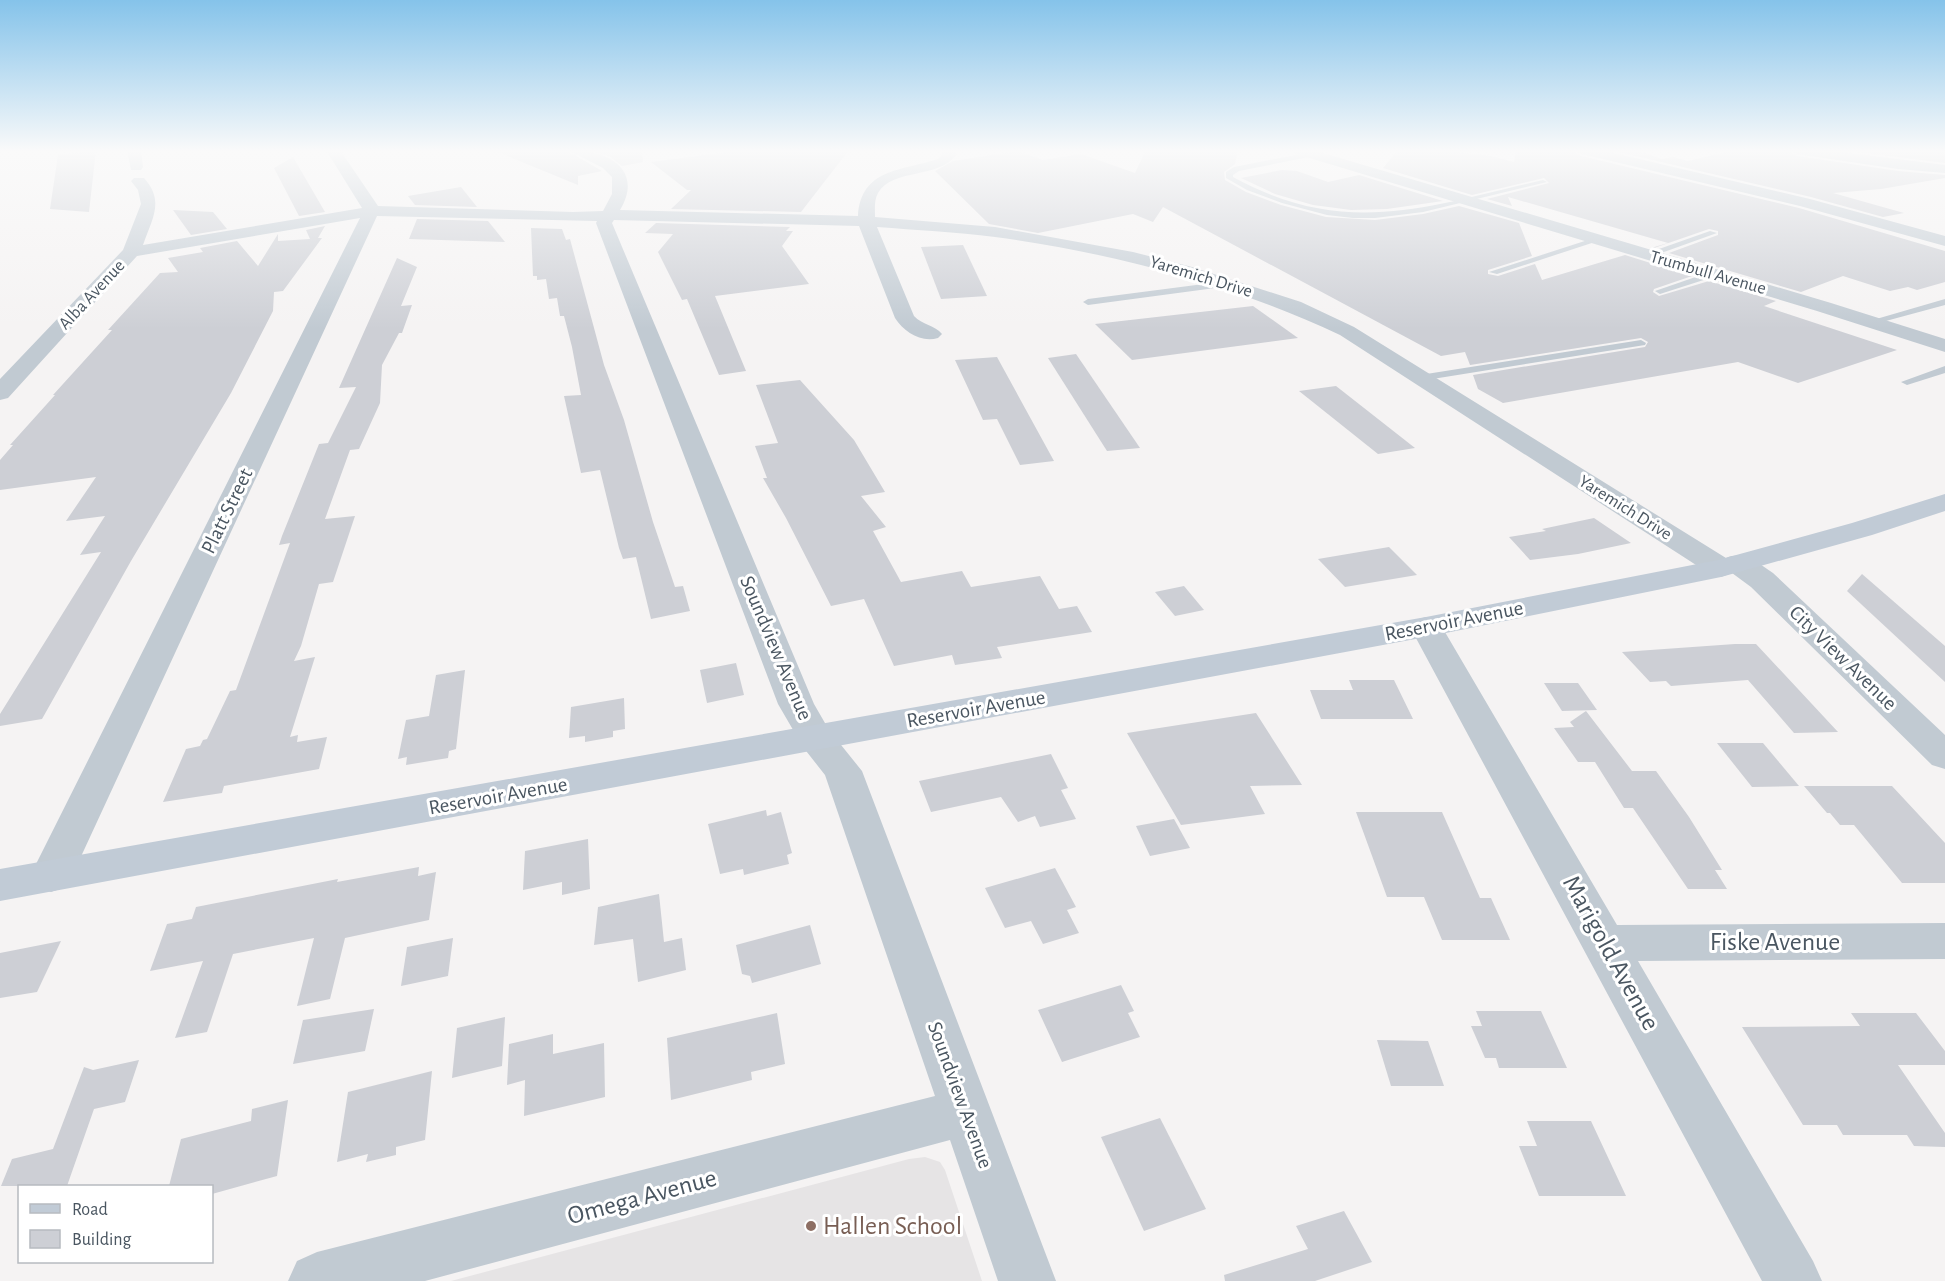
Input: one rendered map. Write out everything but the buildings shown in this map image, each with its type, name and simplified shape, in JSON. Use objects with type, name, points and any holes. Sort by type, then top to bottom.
[{"type":"main road","name":"Reservoir Avenue","points":[[0,885],[1426,627],[1729,566],[1862,529],[1945,502]]},
{"type":"street","name":"Alba Avenue","points":[[0,393],[131,252],[147,210]]},
{"type":"street","points":[[608,216],[611,210]]},
{"type":"street","points":[[867,210],[866,221],[905,318],[912,326],[931,334]]},
{"type":"street","name":"Trumbull Avenue","points":[[1496,210],[1945,346]]},
{"type":"street","points":[[1832,210],[1945,241]]},
{"type":"street","name":"Yaremich Drive","points":[[131,252],[371,212],[573,217],[634,214],[866,221],[995,232],[1075,244],[1132,257],[1227,284],[1294,306],[1347,331],[1729,566]]},
{"type":"street","name":"Platt Street","points":[[51,876],[371,212]]},
{"type":"street","name":"Soundview Avenue","points":[[608,216],[604,223],[796,704],[816,738],[843,771],[1027,1281]]},
{"type":"street","name":"City View Avenue","points":[[1729,566],[1762,580],[1945,756]]},
{"type":"street","name":"Marigold Avenue","points":[[1426,627],[1793,1281]]},
{"type":"street","name":"Fiske Avenue","points":[[1605,944],[1945,941]]},
{"type":"street","name":"Omega Avenue","points":[[317,1281],[966,1112]]},
{"type":"lane","points":[[1316,210],[1351,216],[1395,214],[1415,210]]},
{"type":"lane","points":[[1647,255],[1713,233]]},
{"type":"lane","points":[[1494,272],[1597,240]]},
{"type":"lane","points":[[1660,291],[1713,274]]},
{"type":"lane","points":[[1088,302],[1227,284]]},
{"type":"lane","points":[[1871,322],[1945,302]]},
{"type":"lane","points":[[1420,378],[1641,343]]},
{"type":"lane","points":[[1907,382],[1945,369]]},
{"type":"shaded area","name":"Hallen School","points":[[925,1157],[940,1162],[945,1170],[982,1281],[451,1281],[909,1159]]},
{"type":"place","name":"Hallen School","points":[[811,1226]]}]
